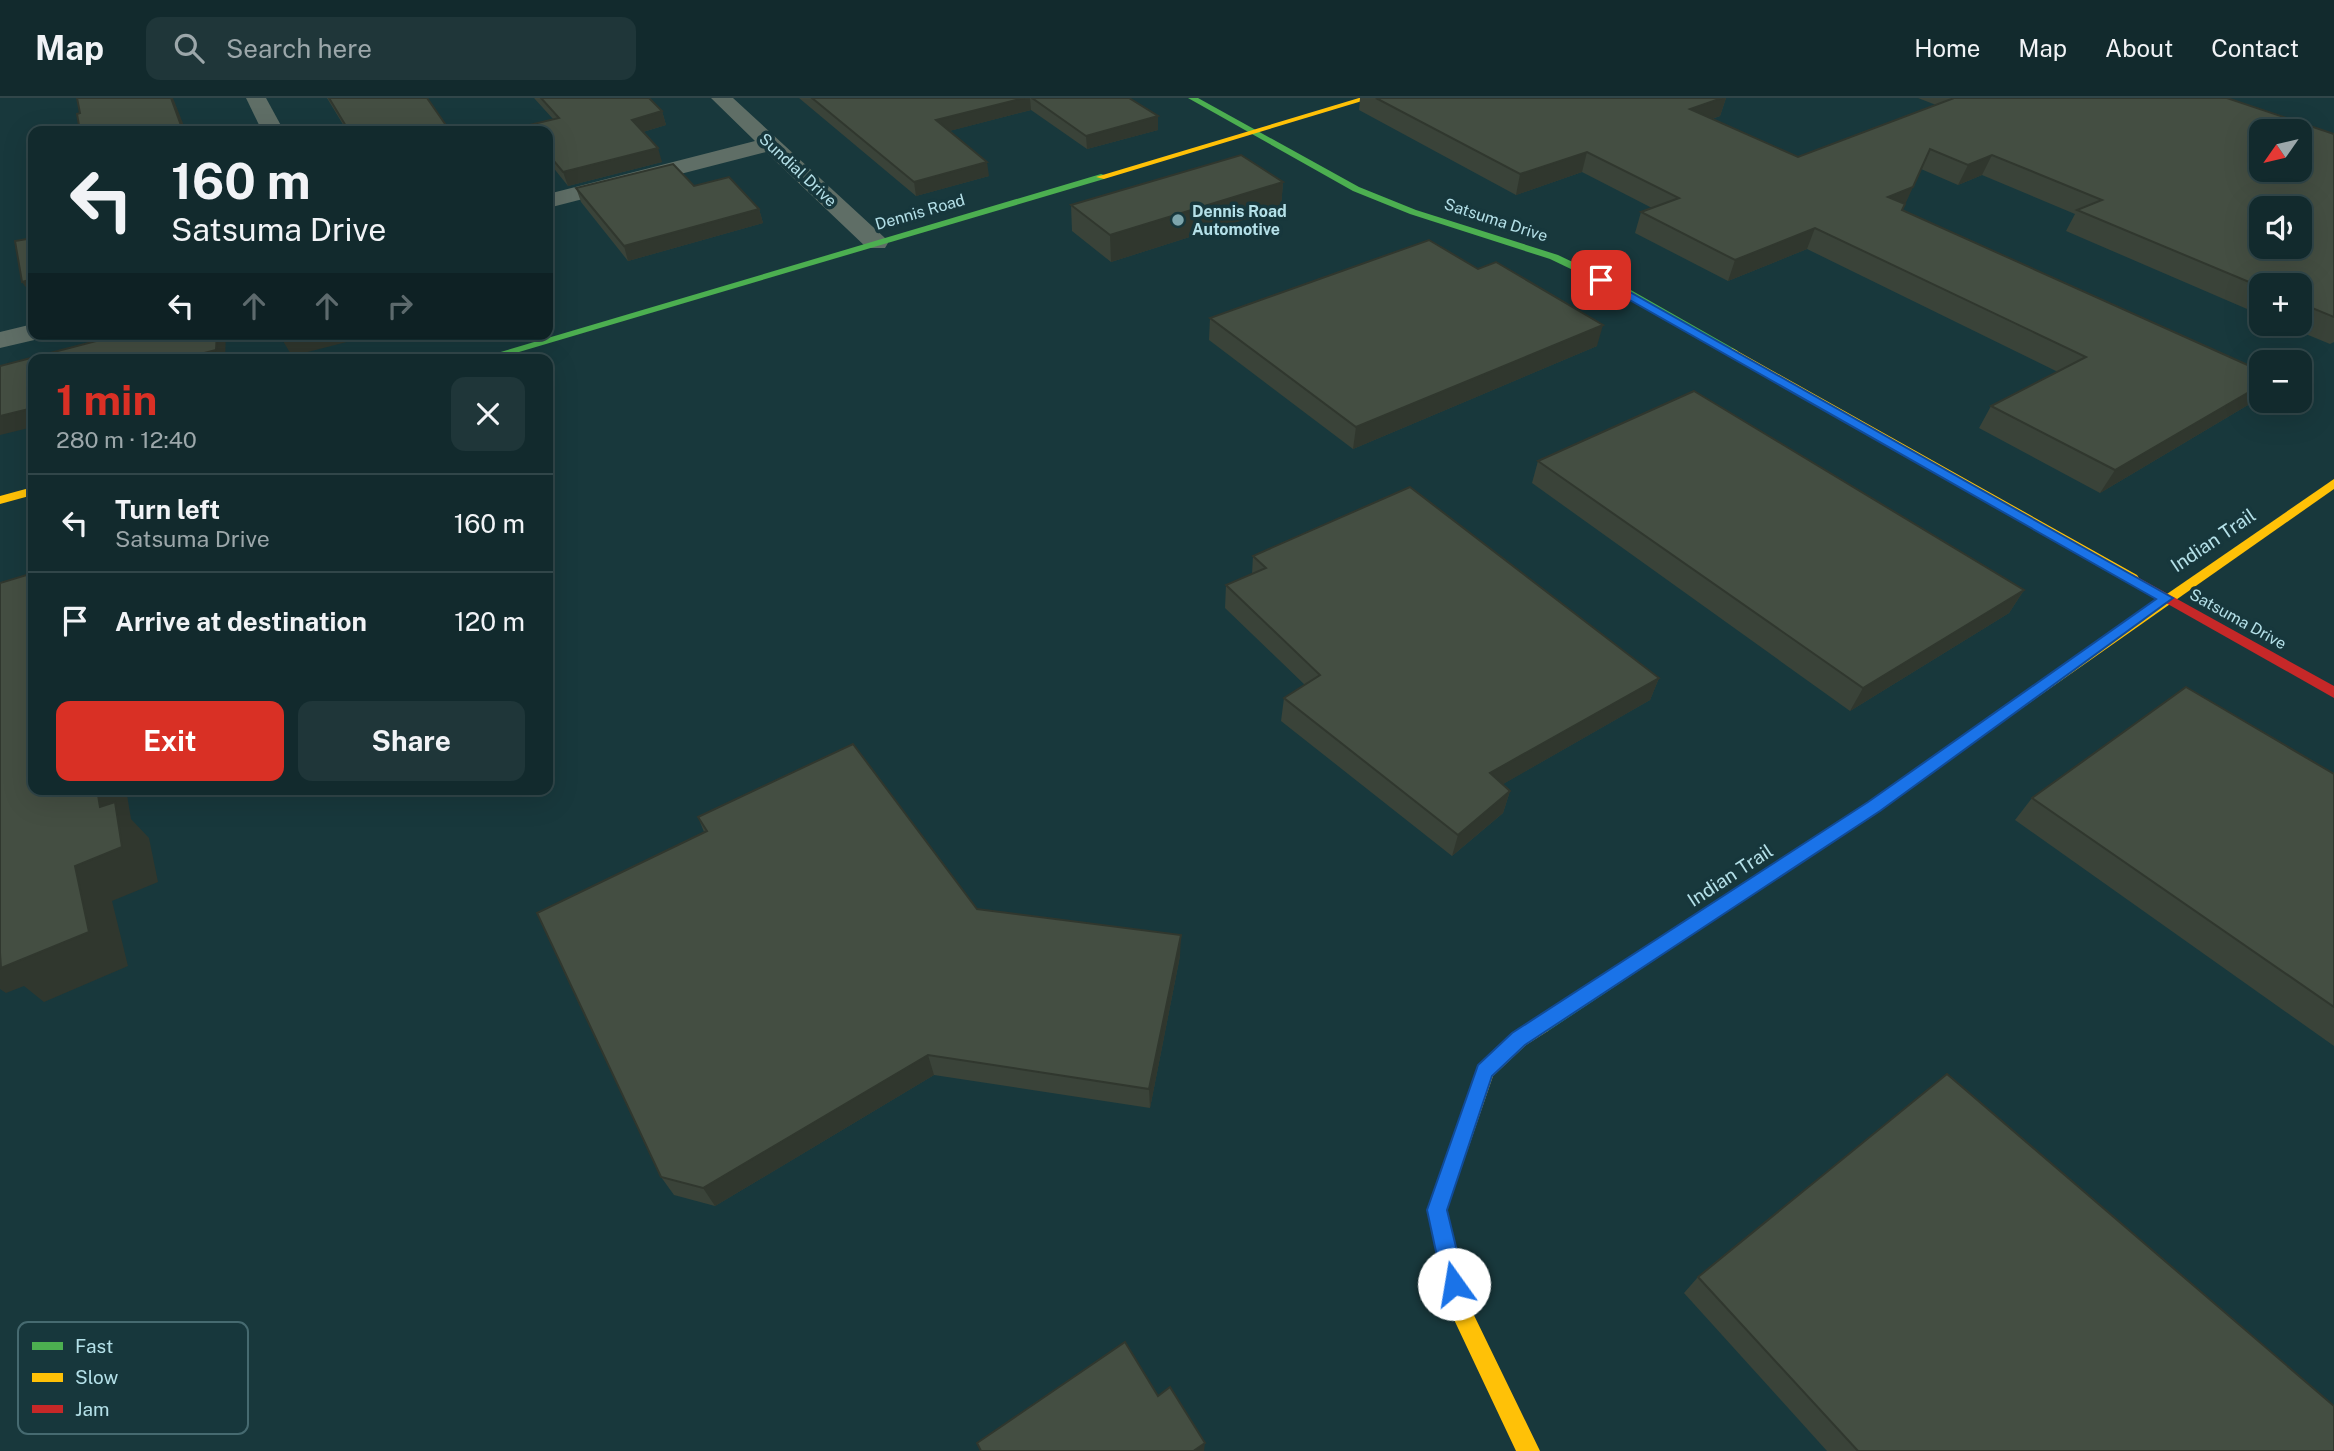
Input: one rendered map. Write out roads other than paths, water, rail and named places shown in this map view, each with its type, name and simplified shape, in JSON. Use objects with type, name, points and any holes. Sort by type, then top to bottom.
[{"type":"street","points":[[256,98],[270,126]]},
{"type":"street","name":"Sundial Drive","points":[[721,98],[876,243]]},
{"type":"street","name":"Satsuma Drive","points":[[1192,98],[1356,189],[1413,212],[1554,257],[1625,291],[2334,693]]},
{"type":"street","name":"Dennis Road","points":[[553,338],[1368,98]]},
{"type":"street","points":[[553,200],[770,144]]},
{"type":"street","points":[[0,341],[28,333]]},
{"type":"street","name":"Dennis Road","points":[[499,354],[547,340]]},
{"type":"street","name":"Indian Trail","points":[[1528,1451],[1460,1309],[1437,1210],[1485,1071],[1519,1039],[1874,806],[2166,598],[2334,483]]},
{"type":"street","points":[[0,500],[28,492]]},
{"type":"place","name":"Dennis Road Automotive","points":[[1178,220]]}]
